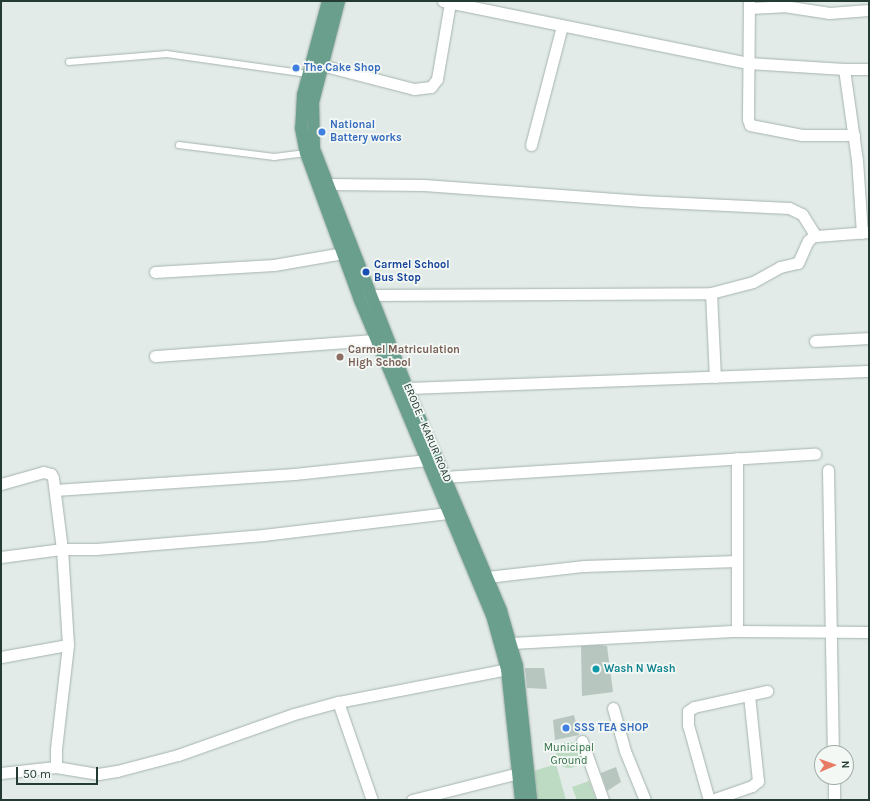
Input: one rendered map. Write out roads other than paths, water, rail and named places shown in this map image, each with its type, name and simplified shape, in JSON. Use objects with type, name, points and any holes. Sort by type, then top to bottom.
[{"type":"main road","name":"ERODE - KARUR ROAD","points":[[328,1],[308,74],[301,109],[306,153],[343,253],[407,388],[487,577],[512,643],[524,710],[531,800]]},
{"type":"main road","name":"ERODE - KARUR ROAD","points":[[339,1],[320,65],[313,102],[312,128],[314,149],[370,295],[384,340],[427,460],[492,615],[507,669],[521,800]]},
{"type":"street","points":[[320,65],[414,89],[432,88],[437,79],[447,2],[748,63],[844,70],[869,69]]},
{"type":"street","points":[[854,135],[802,135],[751,126],[748,119],[749,4],[784,6],[829,13],[853,6],[869,10]]},
{"type":"street","points":[[531,145],[562,26]]},
{"type":"street","points":[[370,295],[711,293],[753,282],[780,267],[798,262],[808,241],[814,235],[866,233],[854,135],[844,70]]},
{"type":"street","points":[[327,184],[424,185],[642,201],[788,208],[802,214],[814,235]]},
{"type":"street","points":[[156,272],[274,265],[343,253]]},
{"type":"street","points":[[711,293],[715,377]]},
{"type":"street","points":[[815,341],[869,338]]},
{"type":"street","points":[[155,356],[384,340]]},
{"type":"street","points":[[407,388],[869,371]]},
{"type":"street","points":[[445,477],[815,454]]},
{"type":"street","points":[[737,458],[737,630]]},
{"type":"street","points":[[55,490],[294,474],[427,460]]},
{"type":"street","points":[[828,470],[829,630],[833,745]]},
{"type":"street","points":[[1,484],[47,471],[53,478],[62,549],[68,646],[56,749],[56,767]]},
{"type":"street","points":[[1,557],[62,549],[96,549],[263,535],[448,513]]},
{"type":"street","points":[[487,577],[584,566],[737,561]]},
{"type":"street","points":[[512,643],[737,630],[829,630],[869,632]]},
{"type":"street","points":[[1,657],[68,646]]},
{"type":"street","points":[[1,773],[56,767],[98,774],[117,771],[178,755],[294,714],[338,702],[507,669]]},
{"type":"street","points":[[749,695],[757,753],[758,782],[710,800],[688,725],[688,711],[694,707],[749,695],[768,691]]},
{"type":"street","points":[[338,702],[372,800]]},
{"type":"street","points":[[613,708],[625,751],[645,800]]},
{"type":"street","points":[[582,740],[603,800]]},
{"type":"street","points":[[412,800],[519,773]]},
{"type":"street","points":[[834,785],[834,800]]},
{"type":"lane","points":[[68,62],[167,54],[308,74]]},
{"type":"lane","points":[[179,145],[274,157],[306,153]]},
{"type":"place","name":"The Cake Shop","points":[[296,68]]},
{"type":"place","name":"National Battery works","points":[[322,132]]},
{"type":"place","name":"Carmel School Bus Stop","points":[[366,272]]},
{"type":"place","name":"Carmel Matriculation High School","points":[[340,357]]},
{"type":"place","name":"Wash N Wash","points":[[596,669]]},
{"type":"place","name":"SSS TEA SHOP","points":[[566,728]]},
{"type":"park label","name":"Municipal Ground","points":[[569,755]]}]
